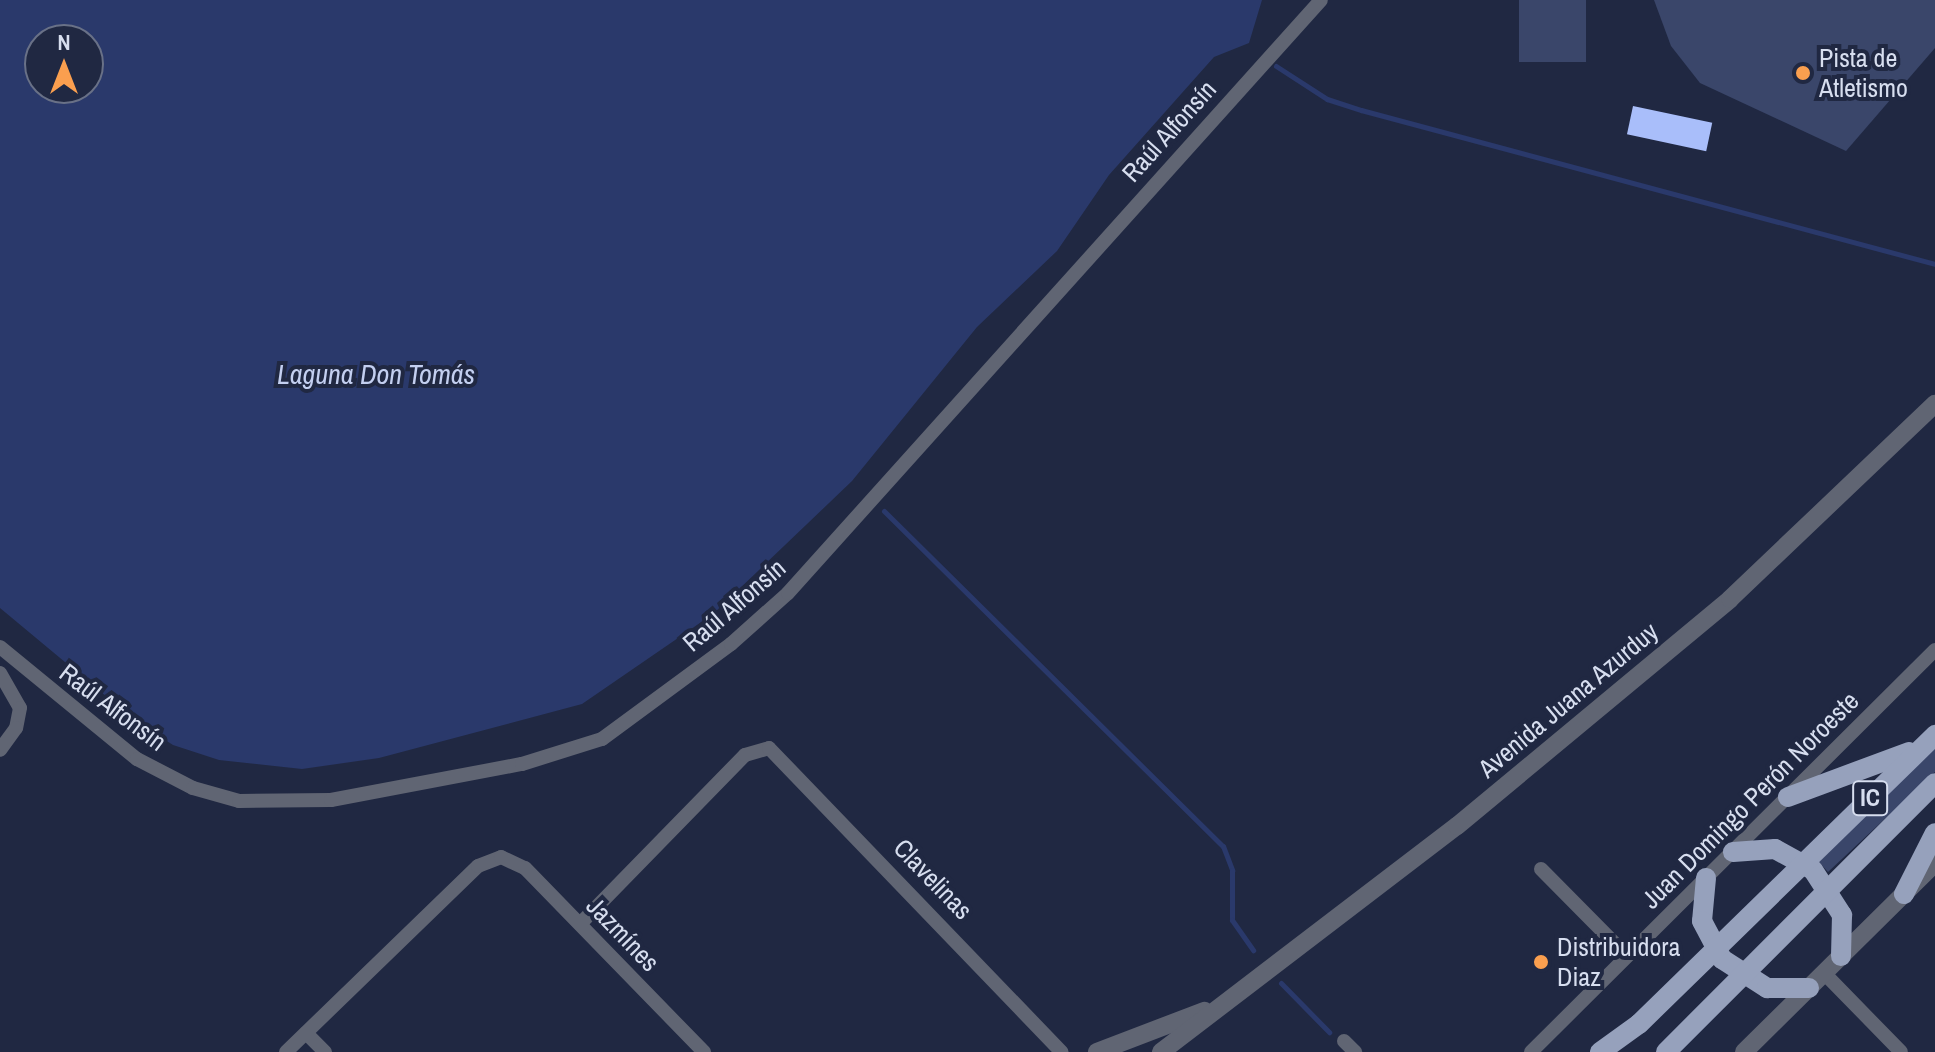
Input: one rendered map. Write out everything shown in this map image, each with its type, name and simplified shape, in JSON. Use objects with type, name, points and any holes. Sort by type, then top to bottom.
[{"type":"main road","points":[[1788,797],[1892,761],[1931,738]]},
{"type":"main road","name":"IC","points":[[1600,1052],[1639,1024],[1931,738]]},
{"type":"main road","name":"IC","points":[[1666,1052],[1935,783]]},
{"type":"main road","points":[[1904,894],[1935,833]]},
{"type":"main road","points":[[1733,852],[1769,848],[1804,862],[1829,889],[1844,921],[1841,956]]},
{"type":"main road","points":[[1706,878],[1702,921],[1715,950],[1743,975],[1779,991],[1809,988]]},
{"type":"street","name":"Raúl Alfonsín","points":[[0,647],[150,767],[239,801],[331,800],[522,764],[602,739],[731,644],[788,593],[1321,0]]},
{"type":"street","name":"Avenida Juana Azurduy","points":[[1161,1052],[1211,1009],[1457,826],[1730,599],[1935,404]]},
{"type":"street","name":"Juan Domingo Perón Noroeste","points":[[1531,1052],[1935,650]]},
{"type":"street","points":[[0,673],[20,708],[0,750]]},
{"type":"street","name":"Clavelinas","points":[[580,924],[745,755],[764,747],[783,757],[1062,1052]]},
{"type":"street","name":"Jazmínes","points":[[306,1033],[478,866],[501,857],[525,868],[704,1052]]},
{"type":"street","points":[[1744,1052],[1935,863]]},
{"type":"street","points":[[1541,869],[1627,956]]},
{"type":"street","points":[[1824,973],[1901,1052]]},
{"type":"street","name":"Avenida Juana Azurduy","points":[[1097,1052],[1211,1009]]},
{"type":"street","points":[[286,1052],[306,1033],[325,1052]]},
{"type":"street","points":[[1344,1041],[1355,1052]]},
{"type":"shaded area","points":[[1519,0],[1586,0],[1586,62],[1519,62]]},
{"type":"shaded area","name":"Pista de Atletismo","points":[[1654,0],[1935,0],[1935,48],[1846,151],[1700,83],[1671,46]]},
{"type":"shaded area","points":[[1935,746],[1935,772],[1828,872],[1819,862]]},
{"type":"water","name":"Laguna Don Tomás","points":[[0,0],[1262,0],[1249,43],[1214,57],[1109,175],[1057,251],[977,327],[852,481],[713,614],[582,704],[379,758],[302,769],[219,760],[173,745],[137,722],[0,608]]},
{"type":"building","points":[[1633,106],[1712,123],[1706,151],[1627,134]]},
{"type":"waterway","points":[[1276,66],[1327,99],[1361,110],[1935,264]]},
{"type":"waterway","points":[[884,511],[1223,846],[1232,870],[1232,920],[1253,950]]},
{"type":"waterway","points":[[1281,983],[1329,1032]]},
{"type":"place","name":"Pista de Atletismo","points":[[1803,73]]},
{"type":"place","name":"Distribuidora Diaz","points":[[1541,962]]}]
